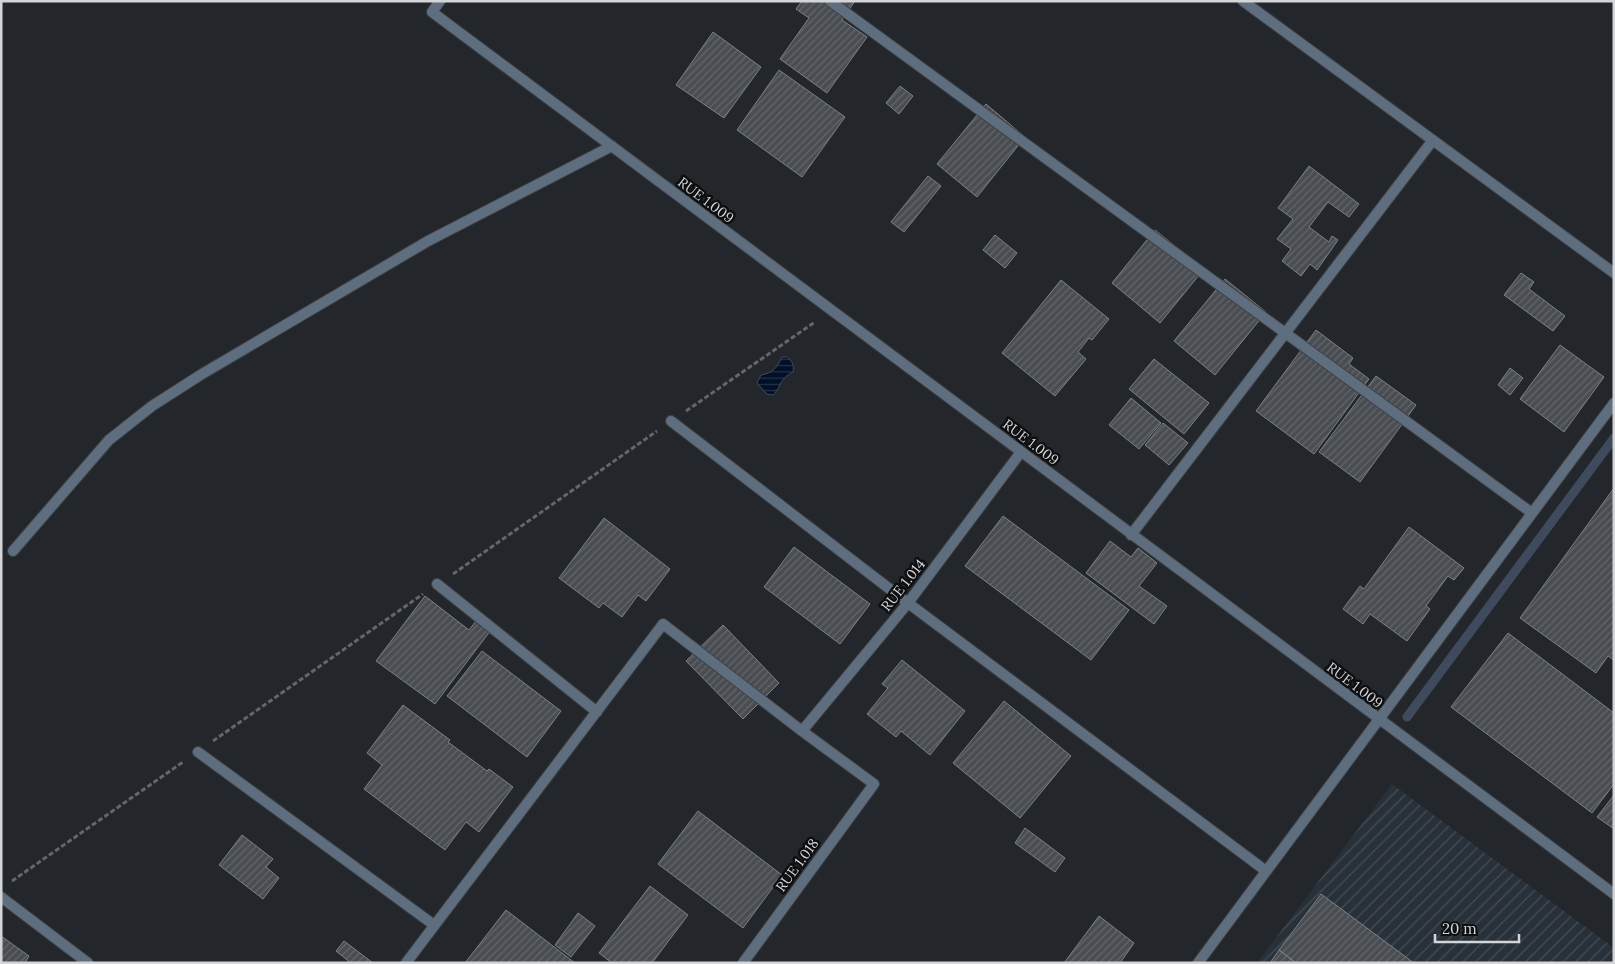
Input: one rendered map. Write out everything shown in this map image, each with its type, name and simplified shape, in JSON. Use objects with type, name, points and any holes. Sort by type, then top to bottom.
[{"type":"street","name":"RUE 1.009","points":[[440,1],[432,12],[1378,720],[1614,894]]},
{"type":"street","points":[[830,1],[1532,513]]},
{"type":"street","points":[[1243,1],[1614,273]]},
{"type":"street","points":[[1131,534],[1433,140]]},
{"type":"street","points":[[13,550],[109,440],[152,406],[202,374],[428,241],[612,146]]},
{"type":"street","points":[[1198,963],[1614,403]]},
{"type":"street","points":[[672,421],[908,603],[1266,871]]},
{"type":"street","name":"RUE 1.014","points":[[802,731],[908,603],[1021,452]]},
{"type":"street","points":[[437,584],[597,712]]},
{"type":"street","points":[[406,963],[664,624],[802,731]]},
{"type":"street","name":"RUE 1.018","points":[[742,963],[874,784],[802,731]]},
{"type":"street","points":[[198,752],[434,925]]},
{"type":"street","points":[[1,897],[88,963]]},
{"type":"shaded area","points":[[1392,784],[1614,948],[1614,963],[1257,963]]},
{"type":"water","points":[[782,357],[787,357],[791,360],[793,372],[782,380],[773,395],[767,394],[757,383],[761,375],[769,373],[774,369]]},
{"type":"building","points":[[802,1],[855,1],[842,20],[867,37],[827,93],[780,59],[809,18],[796,9]]},
{"type":"building","points":[[713,32],[761,67],[724,118],[676,85]]},
{"type":"building","points":[[779,70],[845,117],[802,177],[737,130]]},
{"type":"building","points":[[900,86],[913,96],[899,114],[886,103]]},
{"type":"building","points":[[986,104],[1025,137],[977,197],[937,164]]},
{"type":"building","points":[[1309,166],[1359,204],[1349,217],[1328,202],[1309,227],[1329,242],[1332,236],[1338,240],[1317,270],[1310,264],[1301,276],[1282,261],[1291,249],[1277,239],[1293,219],[1278,208]]},
{"type":"building","points":[[928,176],[941,186],[904,232],[891,222]]},
{"type":"building","points":[[1155,230],[1204,269],[1160,323],[1112,283]]},
{"type":"building","points":[[995,235],[1017,253],[1005,268],[983,250]]},
{"type":"building","points":[[1521,273],[1534,282],[1529,289],[1565,316],[1553,331],[1504,295]]},
{"type":"building","points":[[1225,279],[1266,312],[1215,375],[1174,341]]},
{"type":"building","points":[[1061,280],[1109,319],[1092,340],[1089,338],[1078,352],[1086,359],[1055,396],[1002,353]]},
{"type":"building","points":[[1316,330],[1353,358],[1349,364],[1369,379],[1314,454],[1256,411]]},
{"type":"building","points":[[1560,345],[1604,377],[1564,432],[1520,399]]},
{"type":"building","points":[[1154,359],[1209,403],[1184,434],[1129,389]]},
{"type":"building","points":[[1510,368],[1523,378],[1510,395],[1498,385]]},
{"type":"building","points":[[1376,376],[1416,405],[1360,482],[1319,452]]},
{"type":"building","points":[[1131,398],[1161,423],[1139,449],[1109,425]]},
{"type":"building","points":[[1163,423],[1188,443],[1169,465],[1145,445]]},
{"type":"building","points":[[1614,488],[1614,660],[1608,656],[1596,673],[1520,618]]},
{"type":"building","points":[[1003,516],[1129,610],[1091,660],[965,566]]},
{"type":"building","points":[[604,518],[670,569],[646,601],[638,595],[622,617],[603,603],[599,608],[559,578]]},
{"type":"building","points":[[1409,527],[1464,568],[1454,580],[1448,576],[1426,606],[1430,609],[1407,641],[1370,614],[1363,624],[1343,609],[1360,586],[1364,589]]},
{"type":"building","points":[[1110,541],[1131,557],[1138,548],[1157,563],[1139,586],[1167,606],[1154,624],[1086,573]]},
{"type":"building","points":[[794,547],[870,604],[840,644],[764,587]]},
{"type":"building","points":[[425,596],[469,630],[480,616],[494,626],[435,704],[376,661]]},
{"type":"building","points":[[723,625],[779,683],[743,719],[686,661]]},
{"type":"building","points":[[1508,633],[1614,713],[1614,784],[1592,813],[1451,707]]},
{"type":"building","points":[[482,651],[561,711],[527,757],[447,696]]},
{"type":"building","points":[[902,660],[965,711],[930,755],[901,731],[896,737],[867,714],[888,688],[882,684]]},
{"type":"building","points":[[1004,701],[1071,756],[1020,818],[953,763]]},
{"type":"building","points":[[403,705],[450,740],[448,742],[487,771],[489,769],[513,787],[479,832],[466,822],[445,850],[364,789],[382,765],[367,753]]},
{"type":"building","points":[[1614,795],[1614,829],[1597,817]]},
{"type":"building","points":[[698,811],[782,875],[743,928],[658,864]]},
{"type":"building","points":[[1025,828],[1065,858],[1055,872],[1015,843]]},
{"type":"building","points":[[242,835],[273,859],[266,867],[279,878],[263,899],[219,865]]},
{"type":"building","points":[[650,886],[688,915],[652,963],[612,963],[599,953]]},
{"type":"building","points":[[1321,894],[1414,963],[1296,963],[1279,950]]},
{"type":"building","points":[[506,910],[575,963],[465,963]]},
{"type":"building","points":[[578,913],[595,926],[571,957],[555,945]]},
{"type":"building","points":[[1099,916],[1134,943],[1120,963],[1064,963]]},
{"type":"building","points":[[1,936],[29,956],[25,963],[1,963]]},
{"type":"building","points":[[344,941],[373,963],[351,963],[336,951]]},
{"type":"building","points":[[1279,950],[1296,963],[1270,963]]},
{"type":"waterway","points":[[1407,717],[1614,438]]}]
